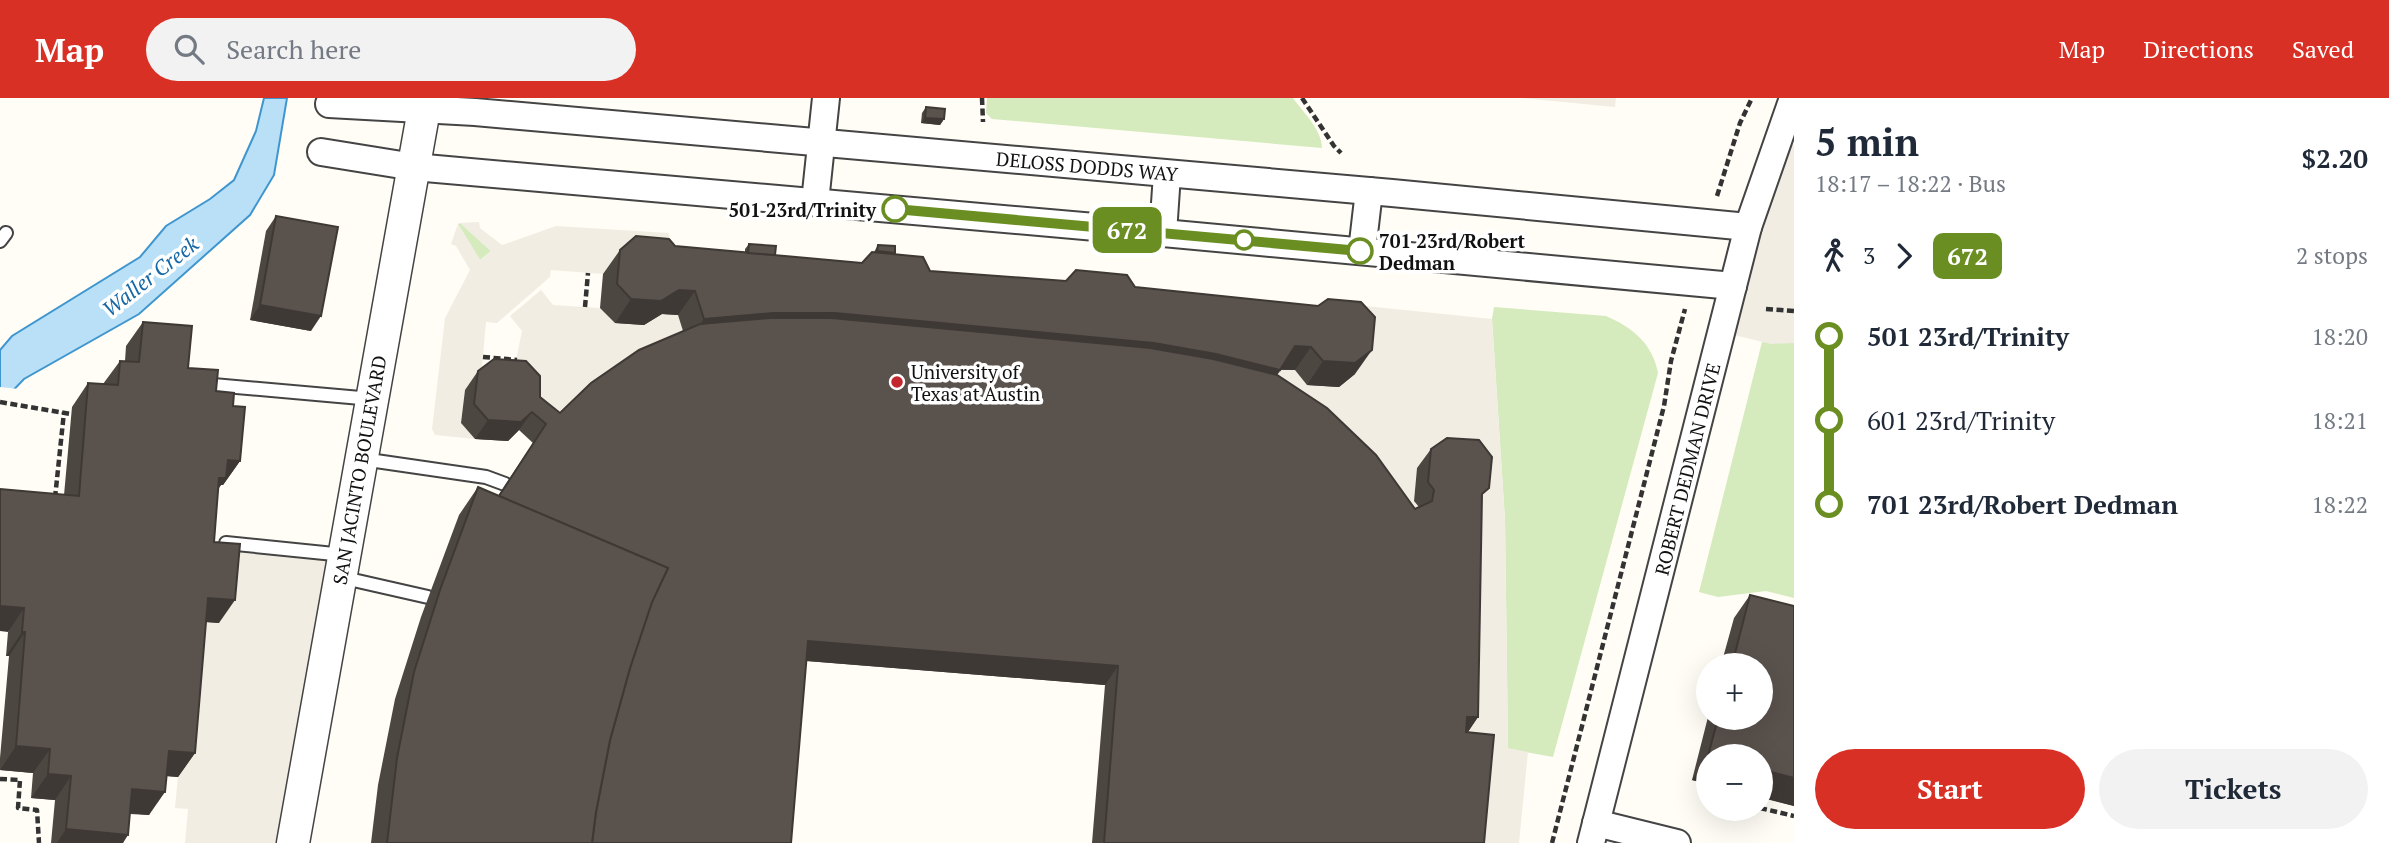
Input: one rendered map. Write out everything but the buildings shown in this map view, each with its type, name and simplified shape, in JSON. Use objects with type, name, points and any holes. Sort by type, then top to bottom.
[{"type":"street","points":[[815,202],[826,98]]},
{"type":"street","name":"ROBERT DEDMAN DRIVE","points":[[1594,833],[1748,227],[1793,98]]},
{"type":"street","name":"DELOSS DODDS WAY","points":[[329,104],[425,103],[1748,227]]},
{"type":"street","name":"SAN JACINTO BOULEVARD","points":[[293,843],[425,103]]},
{"type":"street","points":[[321,152],[414,167],[1733,286]]},
{"type":"street","points":[[1163,233],[1167,173]]},
{"type":"street","points":[[1362,251],[1369,191]]},
{"type":"street","points":[[1594,833],[1677,843]]},
{"type":"lane","points":[[191,383],[372,399]]},
{"type":"lane","points":[[362,459],[486,477],[505,484]]},
{"type":"lane","points":[[212,542],[342,566],[428,597]]},
{"type":"path","points":[[982,98],[983,122]]},
{"type":"path","points":[[1302,98],[1341,153]]},
{"type":"path","points":[[1722,179],[1740,123],[1752,98]]},
{"type":"path","points":[[585,307],[588,273]]},
{"type":"path","points":[[1766,309],[1794,312]]},
{"type":"path","points":[[1552,843],[1664,406],[1675,346]]},
{"type":"path","points":[[484,357],[517,360]]},
{"type":"path","points":[[0,402],[71,414]]},
{"type":"path","points":[[55,499],[64,412]]},
{"type":"path","points":[[0,779],[20,780],[18,808],[37,810],[39,843]]},
{"type":"path","points":[[1773,811],[1794,816]]},
{"type":"green space","points":[[987,98],[1293,98],[1315,128],[1322,148],[992,119],[986,113]]},
{"type":"green space","points":[[458,224],[491,251],[480,260]]},
{"type":"green space","points":[[1494,307],[1606,316],[1624,325],[1640,338],[1651,353],[1658,373],[1553,757],[1508,749],[1505,520],[1492,319]]},
{"type":"green space","points":[[1762,342],[1794,343],[1794,598],[1766,591],[1718,597],[1699,592]]},
{"type":"shaded area","points":[[1522,98],[1616,98],[1615,107]]},
{"type":"shaded area","points":[[1778,140],[1794,145],[1794,343],[1771,344],[1722,332]]},
{"type":"shaded area","points":[[479,222],[480,228],[502,245],[556,226],[669,233],[667,270],[603,274],[551,270],[550,277],[497,323],[486,322],[481,378],[465,390],[461,423],[475,439],[435,435],[432,429],[445,318],[470,270],[456,246],[451,244],[458,224],[480,260],[491,251],[460,223]]},
{"type":"shaded area","points":[[541,290],[553,305],[600,308],[615,323],[644,325],[662,314],[678,315],[687,343],[547,432],[512,380],[522,331],[510,316]]},
{"type":"shaded area","points":[[1346,304],[1492,319],[1505,520],[1508,748],[1528,752],[1519,843],[1473,843],[1452,750],[1433,457],[1417,468],[1414,501],[1421,509],[1418,520],[1264,394],[1278,369],[1295,370]]},
{"type":"shaded area","points":[[225,543],[344,555],[293,843],[185,843],[188,809],[175,808],[192,621],[219,623]]},
{"type":"water","name":"Waller Creek","points":[[264,98],[287,98],[274,175],[250,215],[139,314],[24,379],[0,404],[0,350],[12,336],[140,257],[166,226],[210,199],[234,180],[256,131]]},
{"type":"pier","points":[[0,387],[19,389],[0,407]]},
{"type":"bus line","name":"672","points":[[895,209],[1360,251]]},
{"type":"place","name":"501 23rd/Trinity","points":[[895,209]]},
{"type":"place","name":"701 23rd/Robert Dedman","points":[[1360,251]]},
{"type":"place","name":"University of Texas at Austin","points":[[897,382]]}]
